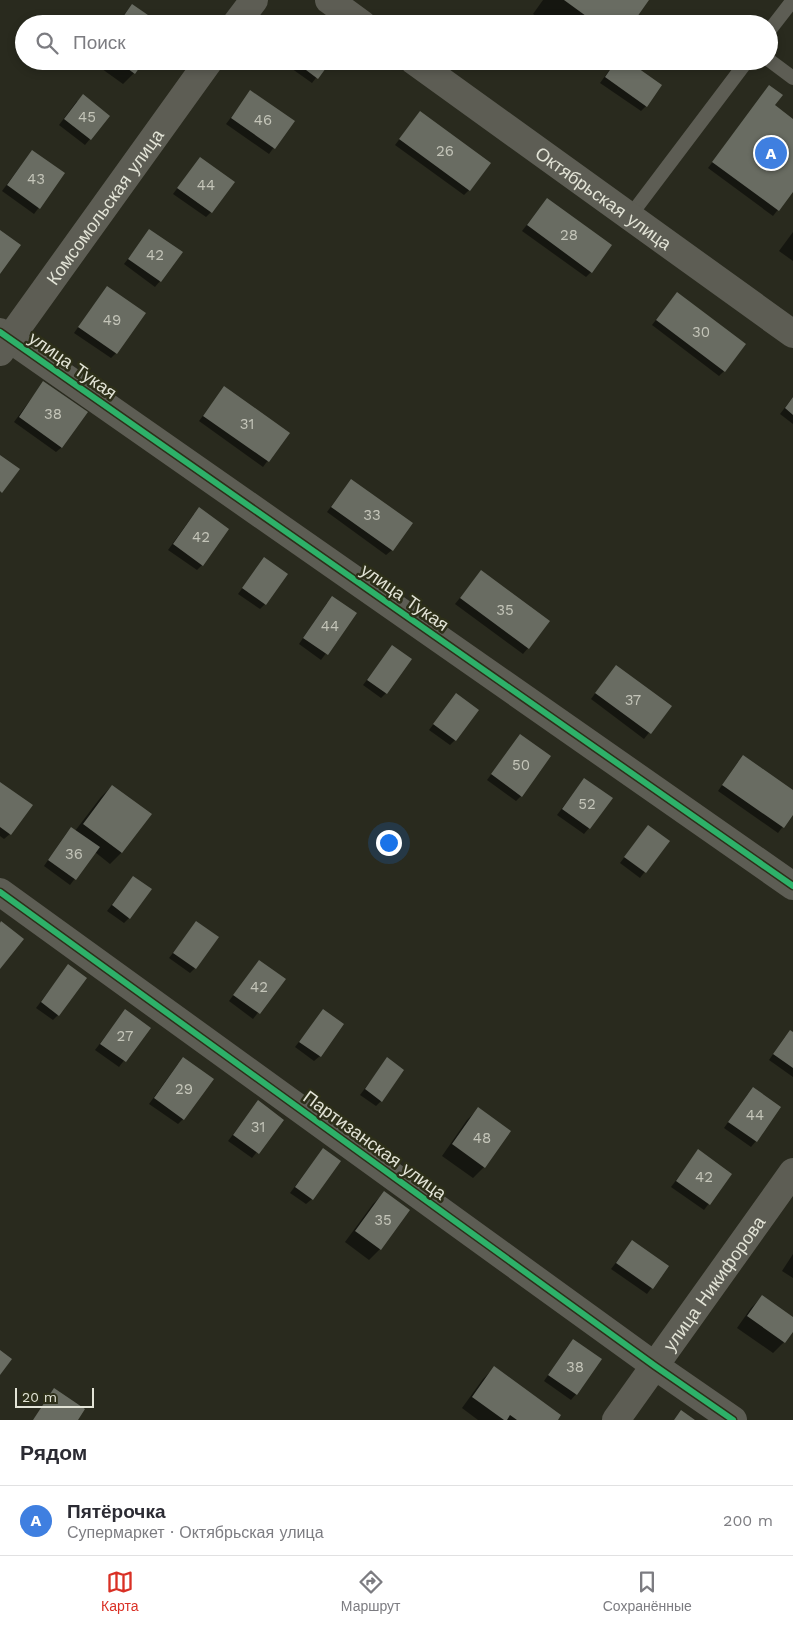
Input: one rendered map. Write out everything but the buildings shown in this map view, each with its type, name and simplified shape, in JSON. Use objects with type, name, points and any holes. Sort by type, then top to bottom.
[{"type":"street","points":[[243,15],[254,0]]},
{"type":"street","points":[[329,0],[350,15]]},
{"type":"street","name":"Комсомольская улица","points":[[3,341],[202,70]]},
{"type":"street","name":"Октябрьская улица","points":[[427,70],[793,334]]},
{"type":"street","name":"улица Тукая","points":[[3,341],[793,886]]},
{"type":"street","name":"Партизанская улица","points":[[0,892],[655,1366],[733,1420]]},
{"type":"street","name":"улица Никифорова","points":[[616,1420],[793,1172]]},
{"type":"lane","points":[[778,19],[792,0]]},
{"type":"lane","points":[[778,67],[793,78]]},
{"type":"lane","points":[[630,216],[740,70]]},
{"type":"cycle path","points":[[0,332],[793,886]]},
{"type":"cycle path","points":[[0,892],[655,1366],[733,1420]]},
{"type":"place","name":"Пятёрочка","points":[[771,153]]}]
